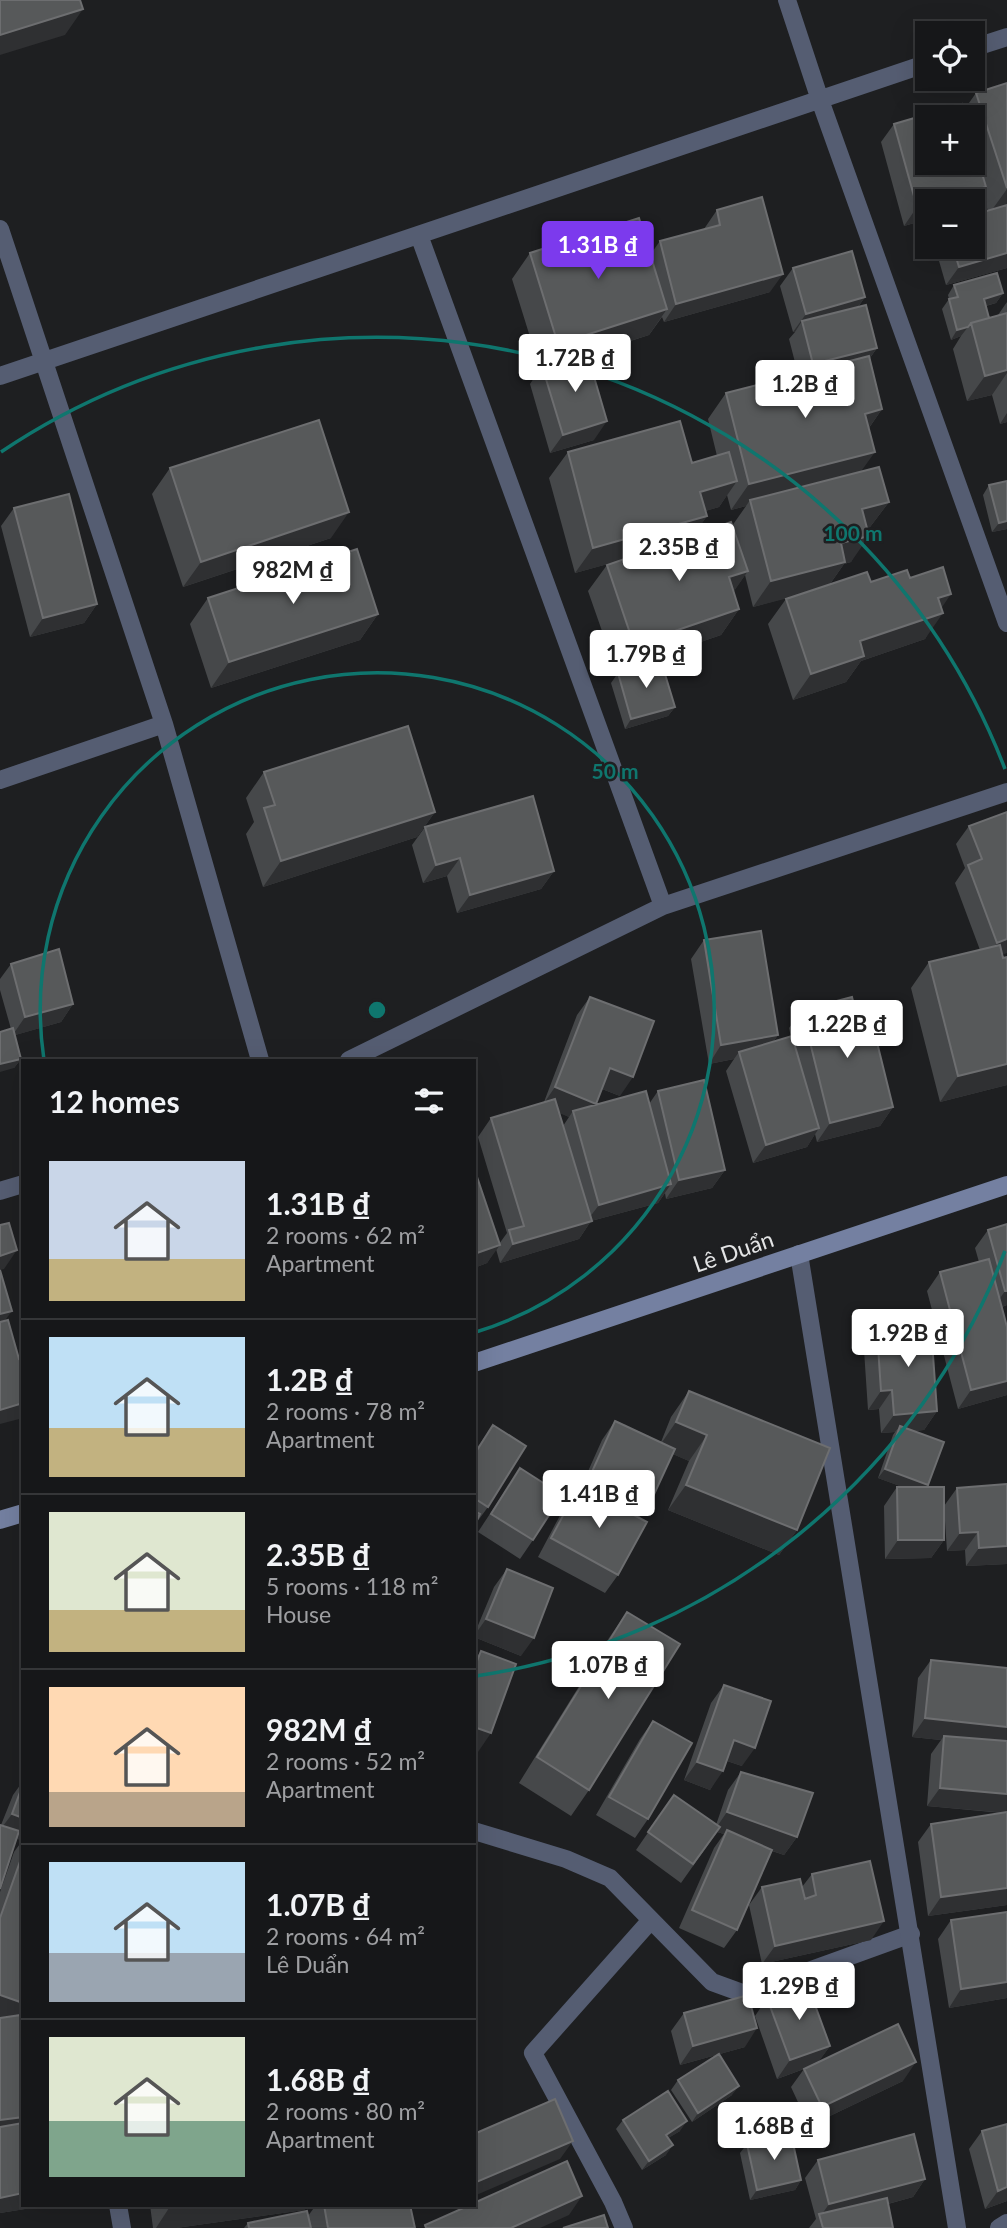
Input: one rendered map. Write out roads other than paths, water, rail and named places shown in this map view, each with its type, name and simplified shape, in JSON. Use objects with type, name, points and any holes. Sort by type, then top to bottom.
[{"type":"main road","name":"Lê Duẩn","points":[[476,1362],[1007,1185]]},
{"type":"main road","points":[[0,1520],[21,1514]]},
{"type":"street","points":[[787,0],[820,100],[1007,623]]},
{"type":"street","points":[[985,44],[1007,37]]},
{"type":"street","points":[[0,376],[915,68]]},
{"type":"street","points":[[0,229],[164,724],[260,1059]]},
{"type":"street","points":[[419,235],[663,906]]},
{"type":"street","points":[[0,780],[164,724]]},
{"type":"street","points":[[351,1059],[663,906],[1007,792]]},
{"type":"street","points":[[0,1191],[21,1185]]},
{"type":"street","points":[[799,1254],[957,2228]]},
{"type":"street","points":[[476,1832],[566,1858],[610,1878],[712,1982],[745,1994],[911,1934]]},
{"type":"street","points":[[624,2228],[613,2202],[533,2053],[651,1920]]},
{"type":"street","points":[[118,2207],[122,2228]]},
{"type":"street","points":[[999,2228],[1007,2223]]}]
